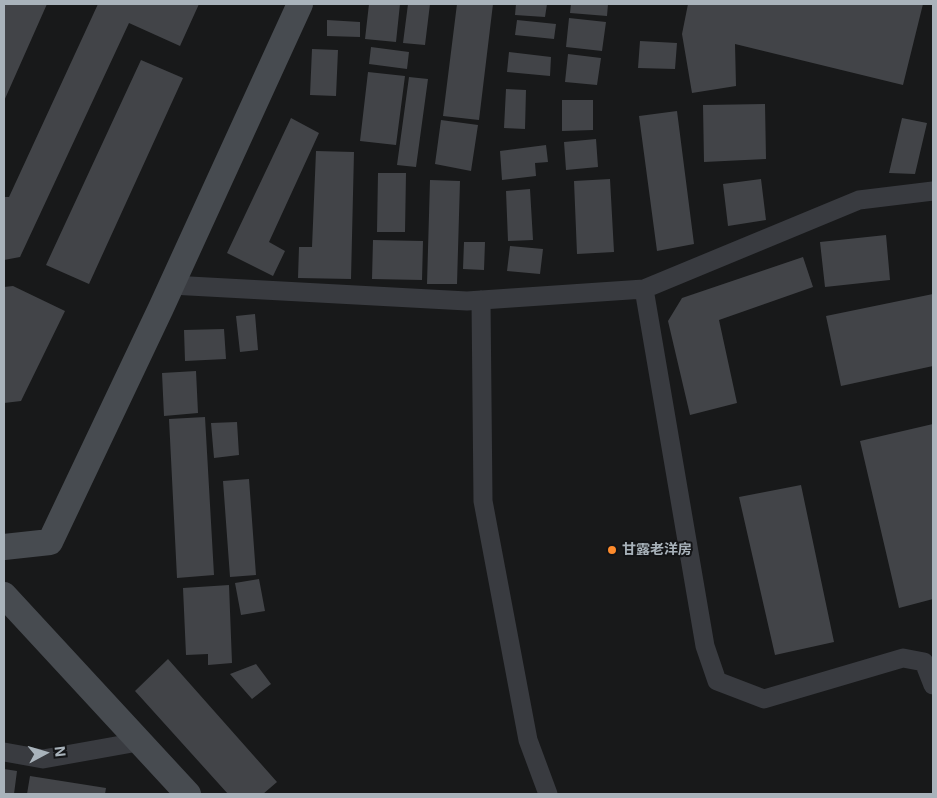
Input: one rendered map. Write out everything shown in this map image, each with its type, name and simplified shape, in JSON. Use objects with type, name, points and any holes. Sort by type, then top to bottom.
[{"type":"street","points":[[4,547],[50,542],[300,4]]},
{"type":"street","points":[[171,285],[467,301],[644,289],[859,200],[933,191]]},
{"type":"street","points":[[644,289],[704,646],[717,681],[764,699],[904,658],[924,662],[933,685]]},
{"type":"street","points":[[481,300],[483,500],[528,740],[548,794]]},
{"type":"street","points":[[4,595],[188,794]]},
{"type":"street","points":[[4,752],[43,759],[138,742]]},
{"type":"building","points":[[4,4],[47,4],[4,101]]},
{"type":"building","points":[[98,4],[199,4],[180,46],[129,23],[20,257],[4,260],[4,197],[9,197]]},
{"type":"building","points":[[369,4],[400,4],[396,42],[365,39]]},
{"type":"building","points":[[408,4],[430,4],[425,45],[403,43]]},
{"type":"building","points":[[457,4],[493,4],[479,120],[443,116]]},
{"type":"building","points":[[516,4],[547,4],[545,17],[515,15]]},
{"type":"building","points":[[571,4],[608,4],[607,16],[570,13]]},
{"type":"building","points":[[688,4],[923,4],[903,85],[735,44],[736,86],[692,93],[682,34]]},
{"type":"building","points":[[569,18],[606,22],[602,51],[566,47]]},
{"type":"building","points":[[327,20],[360,22],[360,37],[327,36]]},
{"type":"building","points":[[517,20],[556,24],[554,39],[515,35]]},
{"type":"building","points":[[640,41],[677,43],[675,69],[638,68]]},
{"type":"building","points":[[371,47],[409,52],[407,69],[369,64]]},
{"type":"building","points":[[312,49],[338,50],[336,96],[310,95]]},
{"type":"building","points":[[509,52],[551,57],[550,76],[507,72]]},
{"type":"building","points":[[568,54],[601,58],[597,85],[565,82]]},
{"type":"building","points":[[141,60],[183,78],[89,284],[46,265]]},
{"type":"building","points":[[368,72],[405,76],[396,145],[360,141]]},
{"type":"building","points":[[409,77],[428,79],[416,167],[397,165]]},
{"type":"building","points":[[506,89],[526,90],[525,129],[504,128]]},
{"type":"building","points":[[562,100],[593,100],[593,130],[562,131]]},
{"type":"building","points":[[765,104],[766,159],[704,162],[703,105]]},
{"type":"building","points":[[677,111],[694,244],[657,251],[639,116]]},
{"type":"building","points":[[291,118],[319,133],[269,242],[285,251],[273,276],[227,253]]},
{"type":"building","points":[[902,118],[927,123],[915,174],[889,173]]},
{"type":"building","points":[[441,120],[478,125],[471,171],[435,164]]},
{"type":"building","points":[[596,139],[598,167],[566,170],[564,142]]},
{"type":"building","points":[[546,145],[548,162],[535,163],[536,176],[502,180],[500,151]]},
{"type":"building","points":[[316,151],[354,152],[351,279],[298,278],[299,247],[312,247]]},
{"type":"building","points":[[378,173],[406,173],[405,232],[377,232]]},
{"type":"building","points":[[610,179],[614,252],[577,254],[574,181]]},
{"type":"building","points":[[761,179],[766,220],[728,226],[723,184]]},
{"type":"building","points":[[430,180],[460,181],[457,284],[427,284]]},
{"type":"building","points":[[530,189],[533,240],[508,241],[506,191]]},
{"type":"building","points":[[886,235],[890,280],[825,287],[820,242]]},
{"type":"building","points":[[373,240],[423,241],[422,280],[372,279]]},
{"type":"building","points":[[464,242],[485,242],[484,270],[463,269]]},
{"type":"building","points":[[510,246],[543,249],[540,274],[507,271]]},
{"type":"building","points":[[803,257],[813,287],[719,320],[737,403],[690,415],[668,321],[682,298]]},
{"type":"building","points":[[13,286],[65,311],[21,401],[4,403],[4,287]]},
{"type":"building","points":[[933,294],[933,366],[841,386],[826,316]]},
{"type":"building","points":[[255,314],[258,350],[240,352],[236,316]]},
{"type":"building","points":[[224,329],[226,359],[185,361],[184,330]]},
{"type":"building","points":[[196,371],[198,413],[164,416],[162,373]]},
{"type":"building","points":[[205,417],[214,575],[177,578],[169,419]]},
{"type":"building","points":[[237,422],[239,455],[214,458],[211,423]]},
{"type":"building","points":[[933,424],[933,599],[899,608],[860,441]]},
{"type":"building","points":[[249,479],[256,575],[230,577],[223,481]]},
{"type":"building","points":[[801,485],[834,642],[775,655],[739,497]]},
{"type":"building","points":[[259,579],[265,611],[241,615],[235,583]]},
{"type":"building","points":[[229,585],[232,663],[208,665],[208,654],[186,655],[183,588]]},
{"type":"building","points":[[168,659],[277,782],[263,794],[228,794],[135,691]]},
{"type":"building","points":[[256,664],[271,684],[252,699],[230,674]]},
{"type":"building","points":[[4,769],[17,771],[14,794],[4,794]]},
{"type":"building","points":[[30,776],[106,788],[105,794],[27,794]]},
{"type":"place","name":"甘露老洋房","points":[[612,550]]}]
